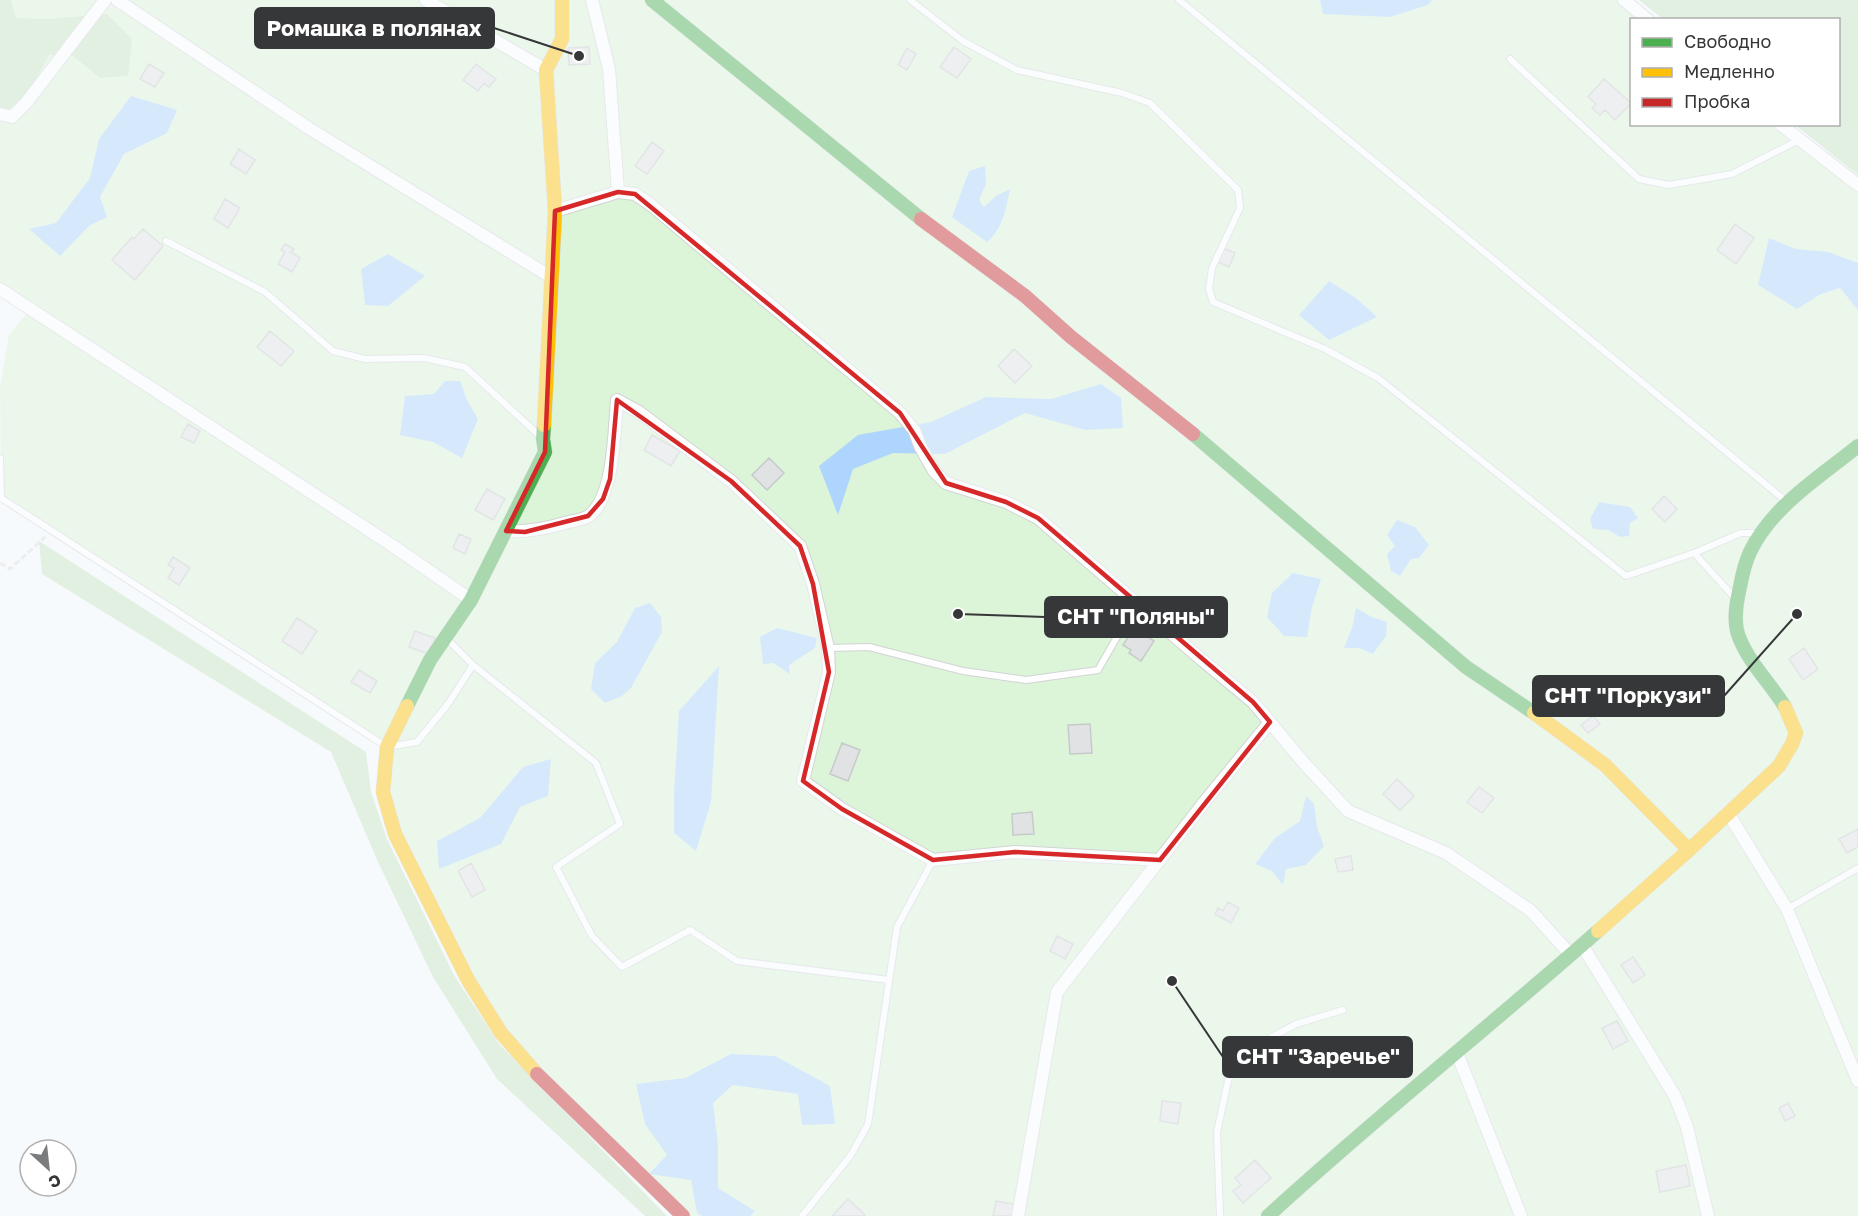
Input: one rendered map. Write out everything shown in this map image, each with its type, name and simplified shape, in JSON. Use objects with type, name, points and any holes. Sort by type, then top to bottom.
[{"type":"street","points":[[0,114],[12,117],[26,103],[105,0]]},
{"type":"street","points":[[117,0],[310,129],[551,277]]},
{"type":"street","points":[[426,0],[546,70]]},
{"type":"street","points":[[562,0],[562,39],[546,70],[555,211],[543,439],[545,452],[471,600],[430,660],[387,747],[383,792],[395,834],[468,980],[501,1033],[533,1071],[683,1216]]},
{"type":"street","points":[[592,0],[609,69],[618,192]]},
{"type":"street","points":[[652,0],[911,211],[1025,296],[1071,337],[1192,433],[1466,667],[1525,706],[1605,765],[1689,850]]},
{"type":"street","points":[[1624,0],[1646,18]]},
{"type":"street","points":[[1782,126],[1858,185]]},
{"type":"street","points":[[555,211],[618,192],[635,194],[651,205],[900,413],[914,430],[934,471],[946,483],[1006,501],[1038,518],[1253,702],[1348,811],[1446,853],[1531,910],[1571,955]]},
{"type":"street","points":[[0,289],[393,546],[471,600]]},
{"type":"street","points":[[506,531],[525,532],[588,516],[603,498],[609,479],[617,400],[639,412],[731,481],[800,546],[813,584],[828,648],[830,672],[803,781],[842,809],[933,860],[1015,852],[1160,860]]},
{"type":"street","points":[[1268,1216],[1328,1161],[1571,955],[1779,766],[1796,733],[1788,712],[1741,642],[1736,627],[1737,600],[1750,551],[1762,533],[1788,503],[1858,446]]},
{"type":"street","points":[[1018,1216],[1057,992],[1206,800],[1270,722]]},
{"type":"street","points":[[1728,813],[1786,909],[1858,1081]]},
{"type":"street","points":[[1582,945],[1675,1096],[1687,1126],[1708,1216]]},
{"type":"street","points":[[1457,1053],[1521,1216]]},
{"type":"lane","points":[[910,0],[963,41],[1017,70],[1122,93],[1150,103],[1238,190],[1240,208],[1212,268],[1209,288],[1213,302],[1325,349],[1378,378],[1626,576],[1694,553],[1741,533],[1762,533]]},
{"type":"lane","points":[[1179,0],[1788,503]]},
{"type":"lane","points":[[1510,59],[1639,179],[1669,185],[1732,174],[1799,140]]},
{"type":"lane","points":[[166,242],[266,292],[333,351],[365,359],[424,358],[465,367],[543,439]]},
{"type":"lane","points":[[0,458],[1,498],[387,747],[417,742],[448,704],[472,665]]},
{"type":"lane","points":[[1694,553],[1737,600]]},
{"type":"lane","points":[[828,648],[869,647],[963,671],[1026,680],[1098,670],[1137,603]]},
{"type":"lane","points":[[445,638],[472,665],[596,764],[620,824],[556,867],[592,936],[622,967],[690,930],[737,961],[889,980]]},
{"type":"lane","points":[[802,1216],[851,1155],[868,1124],[897,927],[933,860]]},
{"type":"lane","points":[[1786,909],[1858,868]]},
{"type":"lane","points":[[1220,1216],[1216,1132],[1233,1058],[1296,1024],[1343,1010]]},
{"type":"path","points":[[0,563],[10,569],[52,531]]},
{"type":"highlighted area","points":[[618,192],[635,194],[900,413],[946,483],[1006,502],[1038,518],[1253,702],[1270,722],[1160,860],[1015,852],[933,860],[842,809],[803,781],[829,672],[813,584],[800,546],[731,481],[617,400],[610,479],[603,499],[588,516],[525,532],[506,531],[545,452],[555,211]]},
{"type":"green space","points":[[0,0],[1624,0],[1647,18],[1630,18],[1630,126],[1781,126],[1858,185],[1858,1216],[683,1216],[501,1033],[395,834],[387,747],[1,498],[0,387],[9,335],[30,309],[0,289]]},
{"type":"green space","points":[[0,0],[11,0],[16,18],[48,19],[107,14],[132,39],[128,76],[100,78],[73,56],[49,55],[31,89],[0,117]]},
{"type":"green space","points":[[1639,0],[1858,0],[1858,175],[1796,126],[1840,126],[1840,18],[1662,18]]},
{"type":"green space","points":[[39,541],[366,752],[371,792],[387,839],[454,975],[499,1044],[667,1216],[645,1216],[497,1079],[433,977],[378,862],[331,752],[42,574]]},
{"type":"water","points":[[1320,0],[1432,0],[1428,5],[1390,17],[1323,14]]},
{"type":"water","points":[[131,96],[177,110],[167,133],[124,154],[100,197],[107,217],[89,226],[60,256],[29,229],[56,223],[90,178],[99,139]]},
{"type":"water","points":[[985,166],[986,184],[979,200],[984,207],[996,196],[1010,189],[1000,225],[987,242],[952,217],[969,171]]},
{"type":"water","points":[[1769,238],[1796,249],[1828,252],[1858,263],[1858,310],[1840,288],[1821,294],[1797,309],[1758,285]]},
{"type":"water","points":[[388,254],[425,276],[388,306],[365,305],[361,269]]},
{"type":"water","points":[[1329,281],[1356,298],[1377,317],[1329,340],[1299,315]]},
{"type":"water","points":[[445,381],[460,381],[467,400],[478,419],[462,458],[433,442],[400,435],[405,396],[434,394]]},
{"type":"water","points":[[1101,384],[1121,398],[1123,428],[1085,430],[1025,413],[945,454],[893,453],[853,469],[838,515],[819,466],[858,435],[931,422],[986,397],[1051,399]]},
{"type":"water","points":[[1599,502],[1630,507],[1638,518],[1630,523],[1629,536],[1620,537],[1608,530],[1593,529],[1590,519]]},
{"type":"water","points":[[1397,520],[1415,527],[1429,545],[1419,558],[1411,559],[1400,576],[1391,571],[1387,554],[1395,546],[1387,535]]},
{"type":"water","points":[[1293,573],[1321,579],[1312,607],[1307,637],[1284,636],[1267,617],[1272,593]]},
{"type":"water","points":[[650,603],[661,617],[662,632],[631,688],[622,696],[605,703],[591,689],[595,663],[617,642],[635,608]]},
{"type":"water","points":[[1356,608],[1387,622],[1386,636],[1373,654],[1359,648],[1344,648],[1352,628]]},
{"type":"water","points":[[777,628],[817,638],[815,648],[789,665],[790,674],[773,663],[763,664],[760,637]]},
{"type":"water","points":[[719,666],[711,802],[696,851],[674,833],[679,711]]},
{"type":"water","points":[[551,759],[548,796],[520,807],[501,844],[439,869],[437,841],[480,818],[523,767]]},
{"type":"water","points":[[1306,796],[1314,804],[1317,827],[1324,846],[1306,865],[1286,869],[1283,885],[1272,871],[1255,864],[1275,838],[1300,821]]},
{"type":"water","points":[[731,1054],[775,1056],[830,1086],[835,1124],[802,1125],[798,1094],[733,1085],[713,1103],[718,1144],[718,1188],[755,1211],[750,1216],[702,1216],[697,1213],[691,1180],[649,1174],[667,1155],[645,1124],[636,1084],[685,1078]]},
{"type":"building","points":[[589,47],[590,64],[569,65],[568,48]]},
{"type":"building","points":[[954,47],[971,59],[957,78],[940,67]]},
{"type":"building","points":[[907,48],[916,54],[907,70],[898,65]]},
{"type":"building","points":[[149,64],[164,73],[155,87],[140,79]]},
{"type":"building","points":[[476,64],[496,79],[489,87],[484,83],[478,91],[463,80]]},
{"type":"building","points":[[1604,79],[1630,104],[1615,120],[1605,110],[1600,115],[1592,108],[1596,104],[1588,97]]},
{"type":"building","points":[[652,142],[664,151],[647,174],[635,166]]},
{"type":"building","points":[[239,149],[255,160],[246,174],[230,164]]},
{"type":"building","points":[[225,199],[240,208],[228,228],[214,219]]},
{"type":"building","points":[[1735,224],[1754,238],[1736,264],[1717,250]]},
{"type":"building","points":[[143,229],[163,246],[135,280],[112,260],[132,237],[134,239]]},
{"type":"building","points":[[285,244],[294,249],[291,252],[300,258],[292,272],[278,264],[285,252],[281,250]]},
{"type":"building","points":[[1223,248],[1235,253],[1229,267],[1218,262]]},
{"type":"building","points":[[270,331],[294,351],[281,366],[257,347]]},
{"type":"building","points":[[1014,349],[1032,366],[1015,383],[998,366]]},
{"type":"building","points":[[188,424],[200,431],[194,443],[181,437]]},
{"type":"building","points":[[652,435],[680,451],[671,466],[644,450]]},
{"type":"building","points":[[769,458],[784,473],[767,490],[752,475]]},
{"type":"building","points":[[487,489],[505,499],[493,520],[475,510]]},
{"type":"building","points":[[1664,496],[1677,509],[1665,522],[1652,509]]},
{"type":"building","points":[[459,534],[471,539],[465,554],[453,548]]},
{"type":"building","points":[[173,557],[190,568],[179,585],[168,578],[174,568],[168,565]]},
{"type":"building","points":[[297,618],[317,631],[302,654],[282,641]]},
{"type":"building","points":[[1134,628],[1154,641],[1141,661],[1129,653],[1131,650],[1123,645]]},
{"type":"building","points":[[415,631],[435,638],[429,654],[409,647]]},
{"type":"building","points":[[1804,648],[1818,669],[1803,680],[1789,659]]},
{"type":"building","points":[[359,670],[377,681],[370,693],[351,682]]},
{"type":"building","points":[[1593,716],[1600,724],[1588,733],[1581,725]]},
{"type":"building","points":[[1090,724],[1092,753],[1070,754],[1068,725]]},
{"type":"building","points":[[842,743],[860,750],[848,781],[830,774]]},
{"type":"building","points":[[1397,779],[1414,796],[1400,810],[1383,794]]},
{"type":"building","points":[[1479,787],[1494,798],[1482,813],[1467,802]]},
{"type":"building","points":[[1032,812],[1034,834],[1013,835],[1012,814]]},
{"type":"building","points":[[1858,829],[1858,847],[1847,853],[1839,839]]},
{"type":"building","points":[[1351,856],[1353,870],[1338,872],[1335,859]]},
{"type":"building","points":[[471,863],[485,890],[472,897],[458,871]]},
{"type":"building","points":[[1228,902],[1239,908],[1231,923],[1215,914],[1218,908],[1223,911]]},
{"type":"building","points":[[1057,936],[1073,944],[1065,959],[1050,951]]},
{"type":"building","points":[[1633,957],[1645,975],[1633,983],[1621,965]]},
{"type":"building","points":[[1617,1021],[1628,1041],[1613,1049],[1602,1028]]},
{"type":"building","points":[[1162,1101],[1181,1103],[1178,1124],[1160,1121]]},
{"type":"building","points":[[1788,1103],[1795,1116],[1785,1121],[1779,1108]]},
{"type":"building","points":[[1255,1160],[1271,1178],[1243,1203],[1233,1191],[1241,1185],[1235,1178]]},
{"type":"building","points":[[1686,1165],[1690,1186],[1660,1192],[1656,1171]]},
{"type":"building","points":[[848,1199],[865,1215],[832,1216]]},
{"type":"building","points":[[996,1201],[1018,1205],[1016,1216],[993,1216]]},
{"type":"traffic: fast","points":[[652,0],[921,219]]},
{"type":"traffic: fast","points":[[407,706],[430,660],[471,600],[545,452],[544,425]]},
{"type":"traffic: fast","points":[[1193,434],[1466,667],[1534,713]]},
{"type":"traffic: fast","points":[[1785,707],[1748,656],[1737,631],[1736,606],[1744,570],[1750,552],[1771,520],[1798,493],[1858,446]]},
{"type":"traffic: fast","points":[[1268,1216],[1598,931]]},
{"type":"traffic: slow","points":[[544,425],[555,211],[546,70],[562,39],[562,0]]},
{"type":"traffic: slow","points":[[407,706],[387,747],[383,792],[395,834],[468,980],[501,1033],[537,1074]]},
{"type":"traffic: slow","points":[[1598,931],[1779,766],[1796,733],[1785,707]]},
{"type":"traffic: slow","points":[[1534,713],[1605,765],[1689,850]]},
{"type":"traffic: jam","points":[[921,219],[1025,296],[1071,337],[1193,434]]},
{"type":"traffic: jam","points":[[537,1074],[683,1216]]},
{"type":"place","name":"Ромашка в полянах","points":[[579,56]]},
{"type":"place","name":"СНТ \"Поляны\"","points":[[958,614]]},
{"type":"place","name":"СНТ \"Поркузи\"","points":[[1797,614]]},
{"type":"place","name":"СНТ \"Заречье\"","points":[[1172,981]]}]
